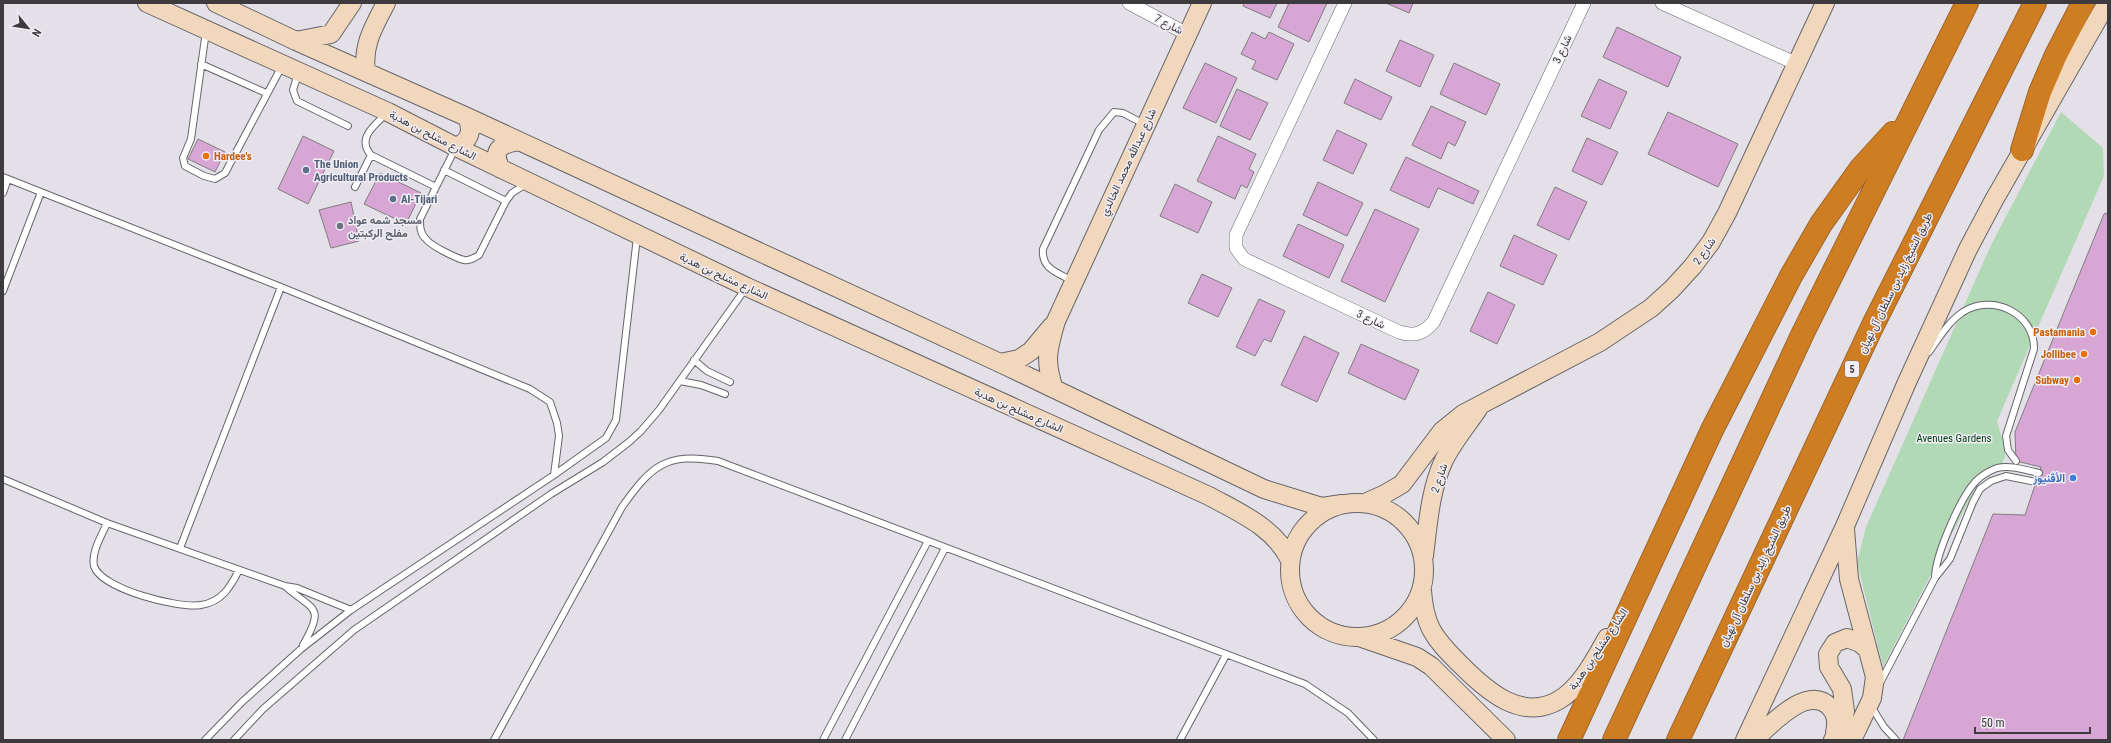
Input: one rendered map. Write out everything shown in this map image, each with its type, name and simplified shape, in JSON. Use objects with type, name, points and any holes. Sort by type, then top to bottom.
[{"type":"highway","points":[[1614,740],[1803,333],[1967,3]]},
{"type":"highway","name":"طريق الشيخ زايد بن سلطان آل نهيان","points":[[1678,740],[1873,324],[2035,3]]},
{"type":"highway","points":[[2022,150],[2040,92],[2056,55],[2084,3]]},
{"type":"highway","points":[[1569,740],[1712,430],[1791,276],[1821,224],[1861,168],[1912,111]]},
{"type":"street","name":"الشارع مشلح بن هدبة","points":[[147,3],[388,112],[456,148],[637,236],[1209,496],[1257,523],[1277,539],[1290,560]]},
{"type":"street","points":[[216,3],[296,42],[467,117],[1000,363],[1264,489],[1322,507],[1365,503],[1382,507],[1397,515],[1413,532],[1419,542],[1424,559],[1425,575],[1422,591],[1415,605],[1405,618],[1396,625],[1377,635],[1362,638]]},
{"type":"street","points":[[296,42],[330,34],[352,3]]},
{"type":"street","points":[[366,72],[364,59],[368,38],[386,3]]},
{"type":"street","name":"شارع 7","points":[[1129,3],[1187,34]]},
{"type":"street","name":"شارع عبدالله محمد الخالدي","points":[[1054,389],[1048,370],[1047,357],[1056,320],[1202,3]]},
{"type":"street","name":"شارع 3","points":[[1345,3],[1236,235],[1236,248],[1244,259],[1399,332],[1413,334],[1426,330],[1434,321],[1584,3]]},
{"type":"street","points":[[1662,3],[1797,64]]},
{"type":"street","name":"شارع 2","points":[[1365,503],[1402,484],[1442,431],[1463,414],[1626,327],[1672,289],[1711,242],[1727,213],[1825,3]]},
{"type":"street","points":[[1745,740],[1845,526],[1907,382],[1968,249],[2022,150],[2107,3]]},
{"type":"street","points":[[456,148],[464,144],[469,136],[471,128],[467,117]]},
{"type":"street","points":[[501,169],[496,159],[497,151],[502,146],[519,141]]},
{"type":"street","name":"شارع عبدالله محمد الخالدي","points":[[1000,363],[1019,360],[1031,351],[1056,320]]},
{"type":"street","name":"شارع 2","points":[[1424,559],[1431,502],[1444,460],[1480,406]]},
{"type":"street","points":[[1342,504],[1323,512],[1308,524],[1296,541],[1290,560],[1291,580],[1294,593],[1308,616],[1323,628],[1342,636],[1362,638],[1417,657],[1449,681],[1506,740]]},
{"type":"street","points":[[1845,526],[1849,579],[1875,678],[1871,701],[1852,740]]},
{"type":"street","name":"الشارع مشلح بن هدبة","points":[[1422,591],[1426,616],[1430,628],[1445,649],[1478,682],[1495,695],[1510,704],[1526,708],[1543,707],[1559,701],[1572,691],[1600,650],[1638,588]]},
{"type":"street","points":[[1832,740],[1843,721],[1845,711],[1842,690],[1829,667],[1828,654],[1835,643],[1847,638],[1860,643],[1868,650]]},
{"type":"street","points":[[1754,740],[1792,706],[1812,700],[1827,705],[1833,711],[1837,724],[1832,740]]},
{"type":"lane","points":[[206,30],[191,138],[183,162],[188,168],[204,176],[215,178],[225,173],[266,93],[291,69]]},
{"type":"lane","points":[[201,64],[266,93]]},
{"type":"lane","points":[[291,69],[293,90],[297,101],[348,126]]},
{"type":"lane","points":[[388,112],[365,138],[366,149],[371,155],[436,187]]},
{"type":"lane","points":[[1074,281],[1054,272],[1046,265],[1042,259],[1043,249],[1099,130],[1108,117],[1114,112],[1123,113],[1145,124]]},
{"type":"lane","points":[[456,148],[420,219],[420,230],[426,239],[435,245],[466,260],[473,259],[479,255],[506,201],[512,193],[529,183]]},
{"type":"lane","points":[[355,188],[371,155]]},
{"type":"lane","points":[[444,170],[506,201]]},
{"type":"lane","points":[[3,193],[6,178],[281,287],[530,389],[550,402],[559,436],[554,475]]},
{"type":"lane","points":[[3,291],[41,192]]},
{"type":"lane","points":[[204,740],[242,702],[301,649],[351,610],[554,475],[606,438],[616,420],[637,236]]},
{"type":"lane","points":[[180,548],[281,287]]},
{"type":"lane","points":[[234,740],[262,710],[354,630],[551,494],[603,462],[642,431],[680,381],[747,287]]},
{"type":"lane","points":[[1907,382],[1948,326],[1964,311],[1974,307],[1996,305],[2021,317],[2032,331],[2034,350],[2006,436],[2008,450],[2016,461]]},
{"type":"lane","points":[[694,360],[707,371],[730,382]]},
{"type":"lane","points":[[680,381],[701,385],[725,394]]},
{"type":"lane","points":[[494,740],[622,507],[637,485],[655,468],[676,459],[696,457],[718,461],[1305,684],[1348,713],[1374,740]]},
{"type":"lane","points":[[1935,578],[1939,554],[1965,498],[1975,482],[1990,471],[2005,467],[2039,473]]},
{"type":"lane","points":[[1896,740],[1884,728],[1871,701],[1935,578],[1950,559],[1973,502],[1985,484],[1998,478],[2006,476],[2036,482]]},
{"type":"lane","points":[[3,479],[107,523],[285,586],[298,588],[351,610]]},
{"type":"lane","points":[[107,523],[94,555],[94,566],[101,578],[148,598],[181,606],[202,605],[226,593],[239,570]]},
{"type":"lane","points":[[823,740],[928,541]]},
{"type":"lane","points":[[845,740],[945,548]]},
{"type":"lane","points":[[285,586],[306,601],[314,610],[316,619],[314,627],[301,649]]},
{"type":"lane","points":[[1180,740],[1226,655]]},
{"type":"green space","name":"Avenues Gardens","points":[[2061,112],[2103,148],[2104,176],[1997,421],[2006,453],[2001,467],[1985,470],[1883,667],[1857,562],[1866,527],[1991,245]]},
{"type":"building","points":[[1244,3],[1277,3],[1270,18],[1243,6]]},
{"type":"building","points":[[1289,3],[1327,3],[1309,42],[1278,27]]},
{"type":"building","points":[[1386,3],[1413,3],[1409,13]]},
{"type":"building","points":[[1617,27],[1681,57],[1668,87],[1603,57]]},
{"type":"building","points":[[1252,32],[1265,39],[1269,32],[1294,44],[1277,80],[1252,69],[1256,61],[1241,54]]},
{"type":"building","points":[[1400,40],[1434,55],[1420,87],[1386,71]]},
{"type":"building","points":[[1205,63],[1237,78],[1216,123],[1183,108]]},
{"type":"building","points":[[1454,63],[1500,84],[1486,115],[1440,94]]},
{"type":"building","points":[[1355,79],[1392,97],[1381,120],[1344,103]]},
{"type":"building","points":[[1599,79],[1627,92],[1610,129],[1581,116]]},
{"type":"building","points":[[1237,89],[1268,103],[1250,140],[1220,126]]},
{"type":"building","points":[[1431,106],[1466,122],[1455,146],[1448,142],[1441,159],[1412,145]]},
{"type":"building","points":[[1668,112],[1738,144],[1718,187],[1648,154]]},
{"type":"building","points":[[1337,130],[1367,144],[1353,174],[1323,160]]},
{"type":"building","name":"The Union Agricultural Products","points":[[303,136],[334,151],[308,204],[278,189]]},
{"type":"building","points":[[1218,136],[1256,154],[1249,169],[1254,172],[1247,188],[1241,185],[1235,199],[1197,181]]},
{"type":"building","points":[[1587,138],[1618,152],[1602,185],[1572,171]]},
{"type":"building","name":"Hardee's","points":[[198,139],[225,152],[215,172],[188,159]]},
{"type":"building","points":[[1406,157],[1479,191],[1473,204],[1438,188],[1429,208],[1390,190]]},
{"type":"building","name":"Al-Tijari","points":[[380,173],[421,193],[406,224],[364,204]]},
{"type":"building","points":[[1318,182],[1363,203],[1347,236],[1303,215]]},
{"type":"building","points":[[1175,184],[1212,202],[1198,233],[1160,216]]},
{"type":"building","points":[[1555,187],[1587,202],[1569,240],[1537,225]]},
{"type":"building","name":"مسجد شمه عواد مفلح الركبتين","points":[[351,202],[359,241],[331,248],[319,210]]},
{"type":"building","points":[[1375,209],[1419,229],[1385,302],[1341,281]]},
{"type":"building","name":"الأڤنيوز","points":[[2108,213],[2108,740],[1903,740],[1993,514],[2025,515],[2041,467],[2016,461],[2015,432],[2104,214]]},
{"type":"building","points":[[1298,224],[1344,245],[1329,278],[1283,256]]},
{"type":"building","points":[[1514,235],[1557,255],[1543,285],[1500,266]]},
{"type":"building","points":[[1202,274],[1232,288],[1218,317],[1188,303]]},
{"type":"building","points":[[1488,292],[1515,305],[1497,344],[1470,331]]},
{"type":"building","points":[[1259,299],[1285,311],[1271,342],[1264,339],[1255,356],[1236,347]]},
{"type":"building","points":[[1304,336],[1339,353],[1317,402],[1281,385]]},
{"type":"building","points":[[1361,344],[1419,370],[1405,400],[1348,373]]},
{"type":"place","name":"Hardee's","points":[[206,156]]},
{"type":"place","name":"The Union Agricultural Products","points":[[306,170]]},
{"type":"place","name":"Al-Tijari","points":[[393,199]]},
{"type":"place","name":"مسجد شمه عواد مفلح الركبتين","points":[[340,226]]},
{"type":"place","name":"Pastamania","points":[[2093,332]]},
{"type":"place","name":"Jollibee","points":[[2084,354]]},
{"type":"place","name":"Subway","points":[[2077,380]]},
{"type":"place","name":"الأڤنيوز","points":[[2073,478]]}]
